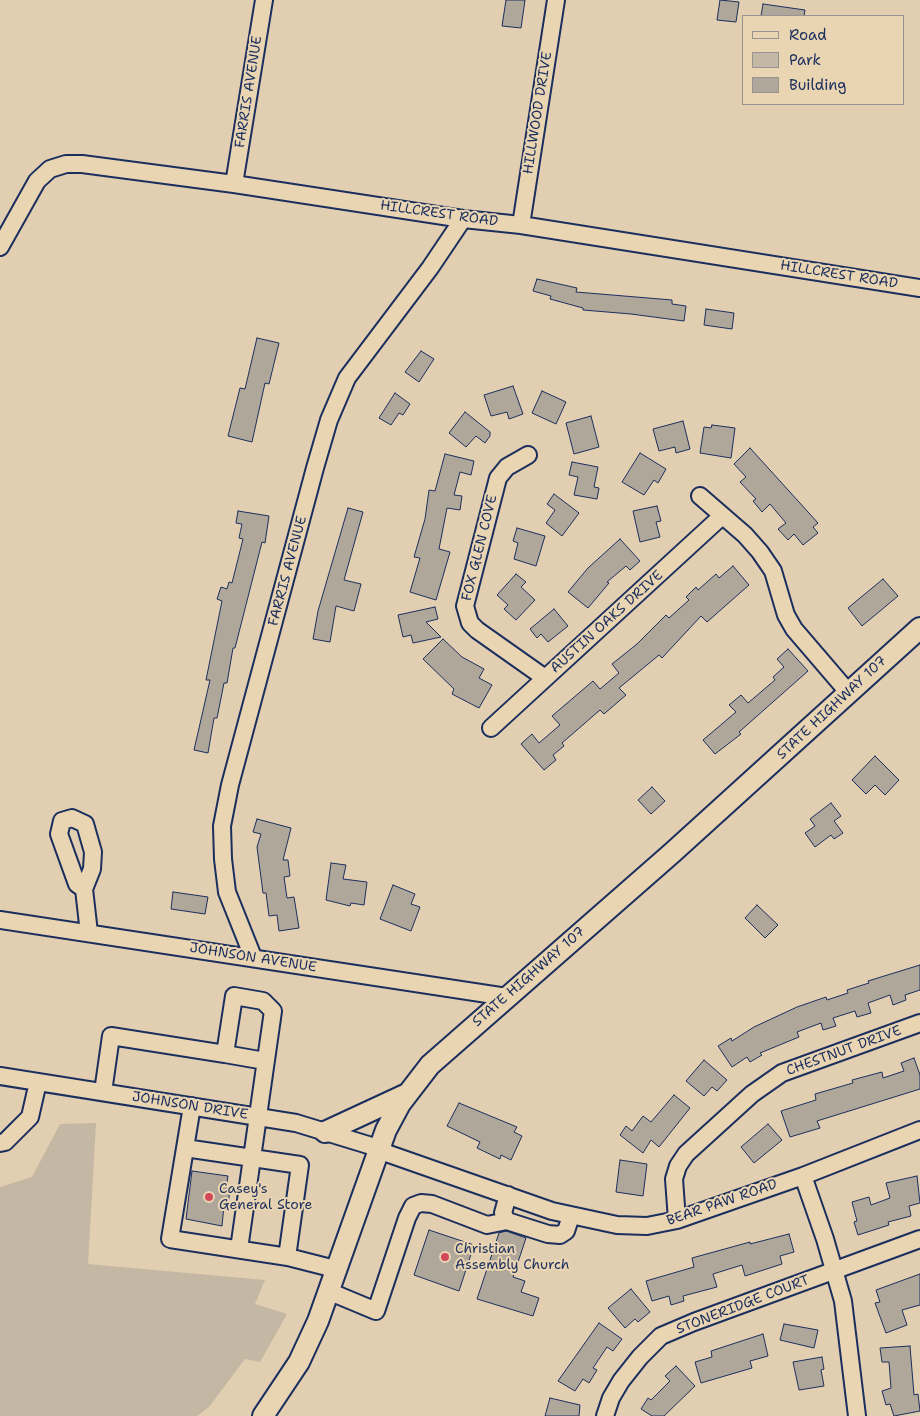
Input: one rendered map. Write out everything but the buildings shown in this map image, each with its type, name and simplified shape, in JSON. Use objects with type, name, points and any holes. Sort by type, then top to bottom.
[{"type":"main road","name":"STATE HIGHWAY 107","points":[[263,1416],[299,1362],[328,1291],[378,1148],[407,1094],[430,1065],[763,771],[920,628]]},
{"type":"main road","points":[[325,1132],[407,1094]]},
{"type":"street","name":"FARRIS AVENUE","points":[[234,184],[264,0]]},
{"type":"street","name":"HILLWOOD DRIVE","points":[[520,225],[556,0]]},
{"type":"street","name":"HILLCREST ROAD","points":[[0,247],[37,181],[50,169],[66,164],[82,164],[234,184],[463,219],[520,225],[920,288]]},
{"type":"street","name":"FARRIS AVENUE","points":[[253,957],[227,892],[222,826],[230,785],[315,468],[329,420],[347,378],[430,268],[463,219]]},
{"type":"street","name":"FOX GLEN COVE","points":[[528,456],[515,462],[498,478],[465,606],[470,623],[477,630],[545,678]]},
{"type":"street","points":[[700,496],[760,552],[773,570],[786,614],[794,629],[848,692]]},
{"type":"street","name":"AUSTIN OAKS DRIVE","points":[[491,728],[722,516]]},
{"type":"street","points":[[84,889],[89,933]]},
{"type":"street","name":"JOHNSON AVENUE","points":[[0,920],[506,997]]},
{"type":"street","points":[[225,1054],[234,996],[263,1000],[273,1011],[239,1249]]},
{"type":"street","name":"CHESTNUT DRIVE","points":[[677,1220],[674,1179],[678,1166],[686,1154],[752,1094],[782,1073],[920,1023]]},
{"type":"street","points":[[103,1092],[111,1036],[265,1061]]},
{"type":"street","name":"JOHNSON DRIVE","points":[[0,1076],[296,1123],[378,1148]]},
{"type":"street","points":[[0,1143],[5,1142],[30,1117],[38,1082]]},
{"type":"street","points":[[192,1106],[170,1239],[286,1256],[336,1269]]},
{"type":"street","name":"BEAR PAW ROAD","points":[[378,1148],[389,1154],[571,1216],[632,1226],[677,1220],[803,1176],[920,1130]]},
{"type":"street","points":[[185,1148],[300,1165],[286,1256]]},
{"type":"street","points":[[803,1176],[834,1270],[846,1317],[858,1416]]},
{"type":"street","points":[[506,1221],[503,1213],[508,1195]]},
{"type":"street","points":[[328,1291],[376,1311],[407,1218],[413,1206],[422,1203],[432,1204],[487,1225],[506,1221],[560,1236],[566,1231],[571,1216]]},
{"type":"street","name":"STONERIDGE COURT","points":[[605,1416],[611,1398],[621,1381],[640,1357],[661,1336],[694,1322],[920,1239]]},
{"type":"green space","points":[[96,1123],[88,1264],[265,1280],[255,1304],[287,1314],[260,1362],[245,1359],[209,1407],[197,1416],[0,1416],[0,1187],[32,1177],[60,1124]]},
{"type":"place","name":"Casey's General Store","points":[[209,1197]]},
{"type":"place","name":"Christian Assembly Church","points":[[445,1257]]}]
